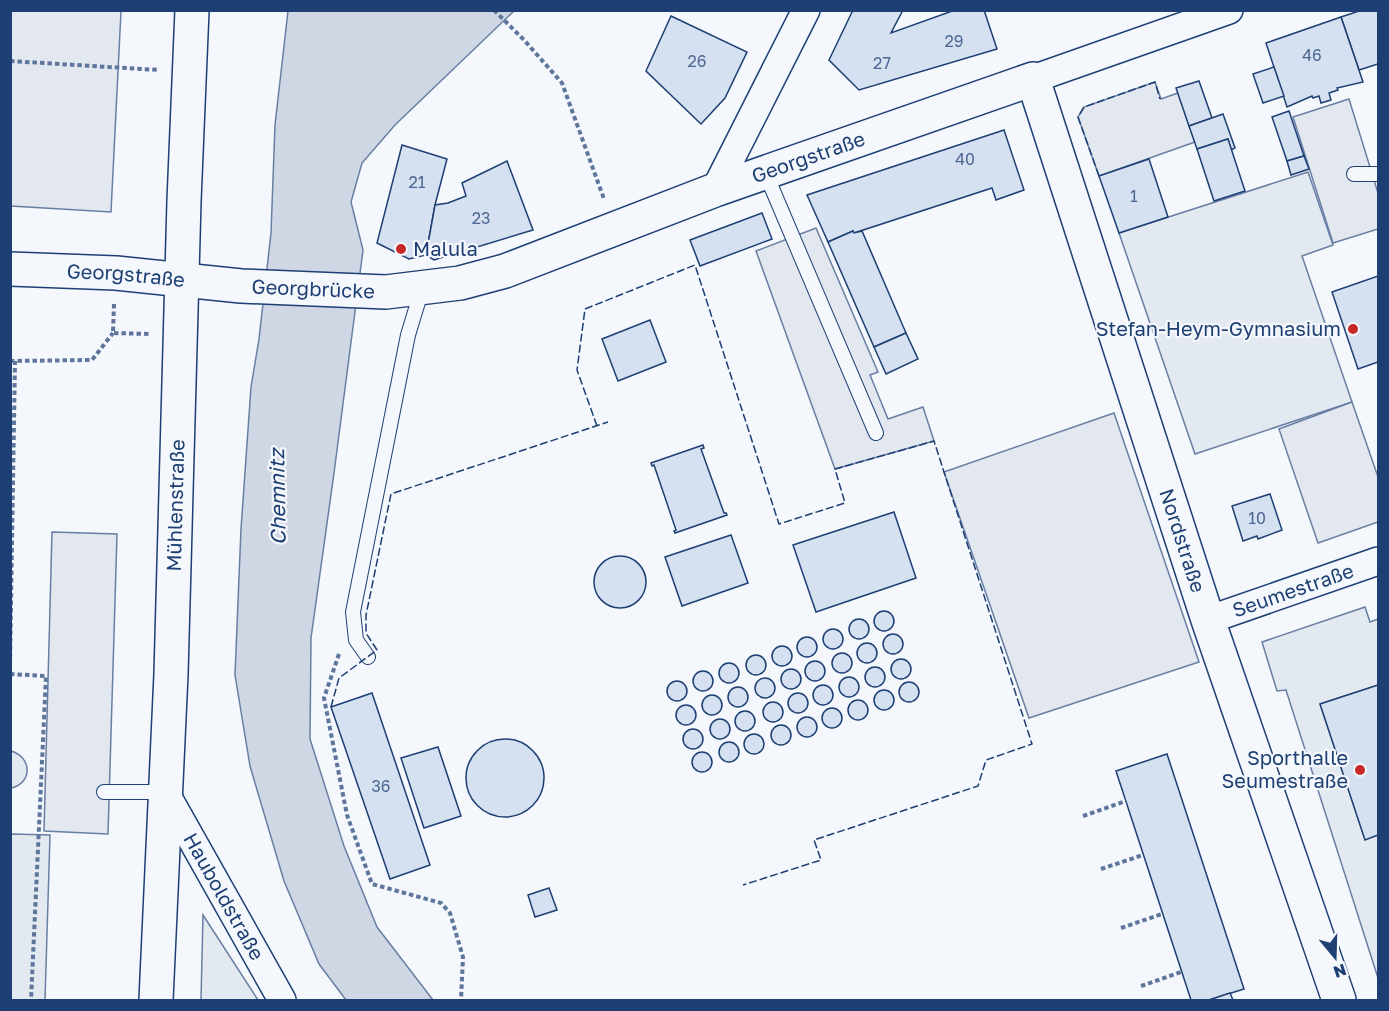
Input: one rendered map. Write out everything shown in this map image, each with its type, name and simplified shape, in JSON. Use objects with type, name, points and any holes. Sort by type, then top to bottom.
[{"type":"street","name":"Mühlenstraße","points":[[156,1000],[171,674],[192,10]]},
{"type":"street","points":[[715,190],[806,10]]},
{"type":"street","name":"Georgstraße","points":[[386,292],[460,283],[505,271],[715,190],[1229,10]]},
{"type":"street","name":"Nordstraße","points":[[1033,79],[1208,620],[1339,1000]]},
{"type":"street","name":"Georgstraße","points":[[10,269],[116,273],[241,286]]},
{"type":"street","name":"Georgbrücke","points":[[241,286],[386,292]]},
{"type":"street","name":"Seumestraße","points":[[1208,620],[1378,561]]},
{"type":"street","name":"Hauboldstraße","points":[[165,792],[282,1000]]},
{"type":"lane","points":[[765,172],[876,433]]},
{"type":"lane","points":[[1354,174],[1378,174]]},
{"type":"lane","points":[[368,657],[356,640],[352,612],[408,335],[422,289]]},
{"type":"lane","points":[[104,792],[165,792]]},
{"type":"path","points":[[494,10],[524,39],[562,82],[614,228]]},
{"type":"path","points":[[10,62],[190,71]]},
{"type":"path","points":[[10,665],[13,362],[92,360],[113,333],[116,273]]},
{"type":"path","points":[[113,333],[181,335]]},
{"type":"path","points":[[356,640],[339,655],[324,698],[347,815],[372,884],[441,903],[450,913],[463,957],[461,1000]]},
{"type":"path","points":[[10,674],[46,676],[31,1000]]},
{"type":"path","points":[[1083,816],[1126,801]]},
{"type":"path","points":[[1101,869],[1143,855]]},
{"type":"path","points":[[1121,928],[1162,914]]},
{"type":"path","points":[[1141,986],[1181,972]]},
{"type":"shaded area","points":[[10,11],[121,11],[111,212],[11,206]]},
{"type":"shaded area","points":[[1155,82],[1161,99],[1178,93],[1195,142],[1099,176],[1078,117],[1084,107]]},
{"type":"shaded area","points":[[1349,99],[1378,193],[1378,229],[1333,243],[1293,117]]},
{"type":"shaded area","points":[[1308,172],[1333,245],[1302,256],[1352,402],[1195,454],[1119,233]]},
{"type":"shaded area","points":[[816,228],[878,372],[870,375],[888,419],[923,407],[934,441],[835,469],[756,251]]},
{"type":"shaded area","points":[[1352,402],[1378,477],[1378,522],[1318,543],[1279,429]]},
{"type":"shaded area","points":[[1114,413],[1199,662],[1029,718],[944,472]]},
{"type":"shaded area","points":[[52,532],[117,534],[108,834],[44,831]]},
{"type":"shaded area","points":[[1365,607],[1370,622],[1378,619],[1378,685],[1320,704],[1365,839],[1378,835],[1378,978],[1286,690],[1277,691],[1262,642]]},
{"type":"shaded area","points":[[11,751],[23,759],[27,770],[23,781],[11,788]]},
{"type":"shaded area","points":[[11,834],[50,835],[45,1000],[11,1000]]},
{"type":"shaded area","points":[[203,915],[258,1000],[201,1000]]},
{"type":"water","name":"Chemnitz","points":[[288,11],[514,11],[395,125],[362,163],[351,202],[363,250],[311,638],[310,739],[344,846],[377,927],[433,1000],[346,1000],[319,964],[284,881],[250,766],[235,675],[241,529],[251,387],[271,233],[275,125]]},
{"type":"building","points":[[853,10],[903,10],[891,33],[955,10],[984,10],[997,49],[859,90],[829,60]]},
{"type":"building","points":[[1362,10],[1378,10],[1378,64],[1359,70],[1341,17]]},
{"type":"building","points":[[671,16],[747,52],[725,98],[701,124],[646,71]]},
{"type":"building","points":[[1341,17],[1363,82],[1337,88],[1338,90],[1329,93],[1331,100],[1321,103],[1319,96],[1313,98],[1312,96],[1287,107],[1266,43]]},
{"type":"building","points":[[1274,67],[1284,96],[1263,103],[1253,74]]},
{"type":"building","points":[[1199,81],[1212,118],[1189,126],[1176,88]]},
{"type":"building","points":[[1289,111],[1304,156],[1287,161],[1272,117]]},
{"type":"building","points":[[1223,114],[1235,148],[1231,150],[1228,139],[1197,149],[1189,126]]},
{"type":"building","points":[[1004,130],[1024,190],[996,200],[992,188],[854,233],[853,231],[828,242],[807,195]]},
{"type":"building","points":[[1228,139],[1245,191],[1214,201],[1197,149]]},
{"type":"building","points":[[402,145],[447,159],[435,205],[426,255],[409,259],[377,243]]},
{"type":"building","points":[[1304,156],[1309,169],[1291,175],[1287,161]]},
{"type":"building","points":[[1149,159],[1168,217],[1119,233],[1099,176]]},
{"type":"building","points":[[507,161],[533,230],[434,260],[426,255],[435,205],[466,196],[462,183]]},
{"type":"building","points":[[762,213],[772,239],[700,266],[690,240]]},
{"type":"building","points":[[853,231],[854,233],[862,231],[906,333],[874,347],[828,242]]},
{"type":"building","points":[[1378,276],[1378,362],[1358,369],[1332,292]]},
{"type":"building","points":[[650,320],[666,362],[618,381],[602,339]]},
{"type":"building","points":[[906,333],[918,359],[886,374],[874,347]]},
{"type":"building","points":[[703,445],[704,448],[701,449],[724,513],[727,515],[675,533],[676,530],[654,465],[652,466],[651,463]]},
{"type":"building","points":[[1270,494],[1282,530],[1258,539],[1257,536],[1243,541],[1232,506]]},
{"type":"building","points":[[894,512],[916,578],[816,612],[793,545]]},
{"type":"building","points":[[731,535],[748,583],[682,606],[665,557]]},
{"type":"building","points":[[620,556],[634,560],[642,568],[646,582],[642,596],[634,604],[620,608],[606,604],[598,596],[594,582],[598,568],[606,560]]},
{"type":"building","points":[[884,611],[891,614],[894,621],[891,628],[884,631],[877,628],[874,621],[877,614]]},
{"type":"building","points":[[859,619],[866,622],[869,629],[866,636],[859,639],[852,636],[849,629],[852,622]]},
{"type":"building","points":[[833,629],[840,632],[843,639],[840,646],[833,649],[826,646],[823,639],[826,632]]},
{"type":"building","points":[[893,634],[900,637],[903,644],[900,651],[893,654],[886,651],[883,644],[886,637]]},
{"type":"building","points":[[807,637],[814,640],[817,647],[814,654],[807,657],[800,654],[797,647],[800,640]]},
{"type":"building","points":[[867,643],[874,646],[877,653],[874,660],[867,663],[860,660],[857,653],[860,646]]},
{"type":"building","points":[[782,646],[789,649],[792,656],[789,663],[782,666],[775,663],[772,656],[775,649]]},
{"type":"building","points":[[842,653],[849,656],[852,663],[849,670],[842,673],[835,670],[832,663],[835,656]]},
{"type":"building","points":[[756,655],[763,658],[766,665],[763,672],[756,675],[749,672],[746,665],[749,658]]},
{"type":"building","points":[[901,659],[908,662],[911,669],[908,676],[901,679],[894,676],[891,669],[894,662]]},
{"type":"building","points":[[815,661],[822,664],[825,671],[822,678],[815,681],[808,678],[805,671],[808,664]]},
{"type":"building","points":[[729,663],[736,666],[739,673],[736,680],[729,683],[722,680],[719,673],[722,666]]},
{"type":"building","points":[[875,667],[882,670],[885,677],[882,684],[875,687],[868,684],[865,677],[868,670]]},
{"type":"building","points":[[791,669],[798,672],[801,679],[798,686],[791,689],[784,686],[781,679],[784,672]]},
{"type":"building","points":[[703,671],[710,674],[713,681],[710,688],[703,691],[696,688],[693,681],[696,674]]},
{"type":"building","points":[[849,677],[856,680],[859,687],[856,694],[849,697],[842,694],[839,687],[842,680]]},
{"type":"building","points":[[765,678],[772,681],[775,688],[772,695],[765,698],[758,695],[755,688],[758,681]]},
{"type":"building","points":[[677,681],[684,684],[687,691],[684,698],[677,701],[670,698],[667,691],[670,684]]},
{"type":"building","points":[[909,682],[916,685],[919,692],[916,699],[909,702],[902,699],[899,692],[902,685]]},
{"type":"building","points":[[823,685],[830,688],[833,695],[830,702],[823,705],[816,702],[813,695],[816,688]]},
{"type":"building","name":"Sporthalle Seumestraße","points":[[1378,685],[1378,835],[1365,840],[1320,704]]},
{"type":"building","points":[[738,687],[745,690],[748,697],[745,704],[738,707],[731,704],[728,697],[731,690]]},
{"type":"building","points":[[884,690],[891,693],[894,700],[891,707],[884,710],[877,707],[874,700],[877,693]]},
{"type":"building","points":[[372,693],[430,865],[390,879],[331,707]]},
{"type":"building","points":[[798,693],[805,696],[808,703],[805,710],[798,713],[791,710],[788,703],[791,696]]},
{"type":"building","points":[[712,695],[719,698],[722,705],[719,712],[712,715],[705,712],[702,705],[705,698]]},
{"type":"building","points":[[858,700],[865,703],[868,710],[865,717],[858,720],[851,717],[848,710],[851,703]]},
{"type":"building","points":[[773,702],[780,705],[783,712],[780,719],[773,722],[766,719],[763,712],[766,705]]},
{"type":"building","points":[[686,705],[693,708],[696,715],[693,722],[686,725],[679,722],[676,715],[679,708]]},
{"type":"building","points":[[832,708],[839,711],[842,718],[839,725],[832,728],[825,725],[822,718],[825,711]]},
{"type":"building","points":[[745,711],[752,714],[755,721],[752,728],[745,731],[738,728],[735,721],[738,714]]},
{"type":"building","points":[[807,717],[814,720],[817,727],[814,734],[807,737],[800,734],[797,727],[800,720]]},
{"type":"building","points":[[720,719],[727,722],[730,729],[727,736],[720,739],[713,736],[710,729],[713,722]]},
{"type":"building","points":[[781,725],[788,728],[791,735],[788,742],[781,745],[774,742],[771,735],[774,728]]},
{"type":"building","points":[[693,729],[700,732],[703,739],[700,746],[693,749],[686,746],[683,739],[686,732]]},
{"type":"building","points":[[754,734],[761,737],[764,744],[761,751],[754,754],[747,751],[744,744],[747,737]]},
{"type":"building","points":[[505,739],[520,742],[533,750],[541,763],[544,778],[541,793],[533,806],[520,814],[505,817],[490,814],[477,806],[469,793],[466,778],[469,763],[477,750],[490,742]]},
{"type":"building","points":[[729,742],[736,745],[739,752],[736,759],[729,762],[722,759],[719,752],[722,745]]},
{"type":"building","points":[[438,747],[461,816],[424,828],[401,758]]},
{"type":"building","points":[[702,752],[709,755],[712,762],[709,769],[702,772],[695,769],[692,762],[695,755]]},
{"type":"building","points":[[1167,754],[1244,989],[1209,1000],[1191,1000],[1116,771]]},
{"type":"building","points":[[549,888],[557,910],[535,917],[528,895]]},
{"type":"building","points":[[1230,993],[1233,1000],[1209,1000]]},
{"type":"fence","points":[[1099,176],[1078,117],[1084,107],[1155,82],[1160,99]]},
{"type":"fence","points":[[597,426],[577,370],[585,309],[695,265],[779,524],[845,503],[835,469],[934,441],[1032,744],[986,760],[978,786],[814,840],[821,860],[743,885]]},
{"type":"fence","points":[[331,707],[339,678],[377,650],[366,633],[366,615],[391,494],[608,422]]},
{"type":"place","name":"Malula","points":[[401,249]]},
{"type":"place","name":"Stefan-Heym-Gymnasium","points":[[1353,329]]},
{"type":"place","name":"Sporthalle Seumestraße","points":[[1360,770]]}]
